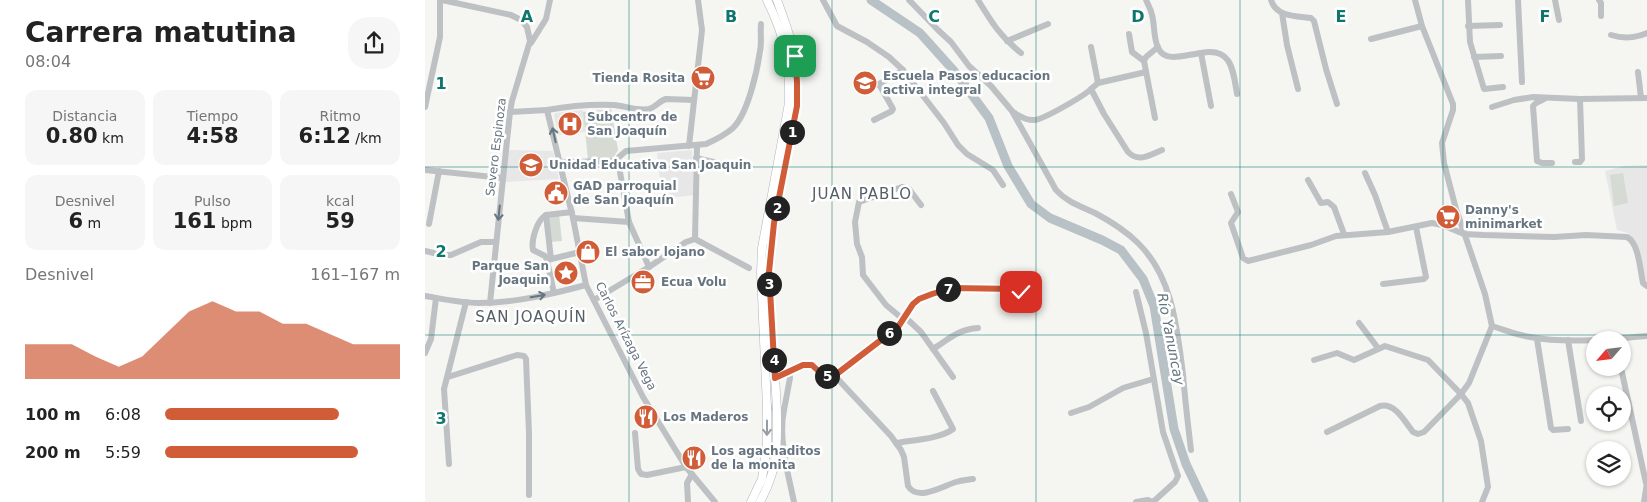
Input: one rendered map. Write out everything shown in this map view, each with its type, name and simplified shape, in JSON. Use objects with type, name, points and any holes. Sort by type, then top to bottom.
[{"type":"main road","points":[[751,502],[762,479],[765,464],[767,407],[761,273],[762,248],[772,186],[789,103],[789,80],[785,45],[781,29],[767,0]]},
{"type":"main road","points":[[760,502],[768,486],[776,453],[780,409],[775,378],[769,292],[770,255],[780,191],[797,106],[796,62],[792,38],[777,0]]},
{"type":"street","name":"Severo Espinoza","points":[[441,0],[511,14],[524,22],[529,31],[529,46],[512,101],[490,303]]},
{"type":"street","points":[[425,107],[440,38],[441,0]]},
{"type":"street","points":[[529,46],[547,19],[550,0]]},
{"type":"street","points":[[689,146],[702,30],[698,0]]},
{"type":"street","points":[[823,0],[837,26],[867,42],[889,57],[903,70],[944,123],[958,145],[967,154],[993,170],[1003,186]]},
{"type":"street","points":[[909,0],[951,42],[969,66],[991,86],[1012,111],[1061,196],[1125,232],[1139,244],[1156,266],[1165,283],[1177,324],[1191,450]]},
{"type":"street","points":[[978,0],[993,26],[1021,53]]},
{"type":"street","points":[[1145,0],[1153,16],[1154,36],[1158,47],[1166,56],[1172,57],[1213,52],[1222,54],[1226,57],[1233,72],[1237,94]]},
{"type":"street","points":[[1271,0],[1273,7],[1282,13],[1300,18],[1311,18],[1314,21],[1337,104]]},
{"type":"street","points":[[1327,432],[1386,404],[1392,406],[1413,432],[1418,434],[1424,432],[1461,394],[1469,383],[1492,326],[1485,294],[1464,234],[1442,152],[1442,143],[1453,110],[1453,104],[1422,26],[1415,0]]},
{"type":"street","points":[[1467,0],[1470,42],[1484,88],[1503,88]]},
{"type":"street","points":[[1518,0],[1522,82]]},
{"type":"street","points":[[1555,0],[1559,20]]},
{"type":"street","points":[[1599,0],[1601,3],[1601,16]]},
{"type":"street","points":[[1282,13],[1287,45],[1299,89]]},
{"type":"street","points":[[649,267],[629,222],[618,162],[621,154],[626,151],[697,146],[715,140],[734,127],[741,118],[749,96],[761,49],[761,24]]},
{"type":"street","points":[[1007,41],[1048,24]]},
{"type":"street","points":[[1468,26],[1500,25]]},
{"type":"street","points":[[1371,40],[1422,26]]},
{"type":"street","points":[[1611,35],[1625,38],[1647,33]]},
{"type":"street","points":[[1129,34],[1132,52],[1144,61]]},
{"type":"street","points":[[1091,47],[1097,83]]},
{"type":"street","points":[[1155,118],[1144,61],[1158,47]]},
{"type":"street","points":[[1201,53],[1211,106]]},
{"type":"street","points":[[1474,57],[1501,56]]},
{"type":"street","points":[[866,89],[903,70]]},
{"type":"street","points":[[1012,111],[1024,118],[1038,120],[1080,98],[1097,83],[1146,72]]},
{"type":"street","points":[[1492,107],[1514,100],[1533,97],[1580,99],[1644,98],[1638,72]]},
{"type":"street","points":[[874,120],[893,109],[879,84]]},
{"type":"street","points":[[1091,89],[1104,114],[1133,157],[1139,159],[1162,150]]},
{"type":"street","points":[[1548,98],[1533,106],[1535,139],[1537,161],[1552,163]]},
{"type":"street","points":[[1575,162],[1580,162],[1582,159],[1580,99]]},
{"type":"street","points":[[511,112],[597,105],[646,109],[655,106],[662,100],[694,100]]},
{"type":"street","name":"Carlos Arízaga Vega","points":[[547,110],[573,215],[586,285],[643,396],[686,467],[715,502]]},
{"type":"street","points":[[695,239],[697,146]]},
{"type":"street","points":[[696,158],[735,167]]},
{"type":"street","points":[[560,162],[618,162]]},
{"type":"street","points":[[425,170],[503,178]]},
{"type":"street","points":[[429,224],[439,171]]},
{"type":"street","points":[[1365,173],[1375,195],[1387,232]]},
{"type":"street","points":[[1308,180],[1321,203],[1332,204],[1334,207],[1344,234]]},
{"type":"street","points":[[921,204],[909,189],[902,187],[859,202],[855,222],[857,244],[862,257],[863,275],[886,305],[921,332],[953,377]]},
{"type":"street","points":[[1231,194],[1238,212],[1237,216],[1231,220],[1231,223],[1245,260],[1311,245],[1344,234],[1387,232],[1423,224],[1432,224],[1442,225],[1464,234],[1627,237],[1633,240],[1637,249],[1643,283],[1647,286]]},
{"type":"street","points":[[549,260],[533,250],[532,245],[539,220],[546,215],[573,215],[629,222]]},
{"type":"street","points":[[546,215],[553,293]]},
{"type":"street","points":[[1383,284],[1424,279],[1426,277],[1416,227]]},
{"type":"street","points":[[593,300],[649,267],[686,242],[695,239],[749,268]]},
{"type":"street","points":[[425,251],[451,255],[481,242],[496,242]]},
{"type":"street","points":[[549,260],[580,252]]},
{"type":"street","points":[[425,296],[466,302],[490,303],[553,293],[586,285]]},
{"type":"street","points":[[775,378],[803,365],[812,365],[819,372],[827,376],[834,376],[898,327],[913,304],[919,299],[952,288],[1016,289],[1021,292],[1029,309]]},
{"type":"street","points":[[1136,292],[1146,333],[1163,432],[1177,476],[1175,482],[1153,502],[1148,500],[1137,502]]},
{"type":"street","points":[[425,353],[431,338],[436,298]]},
{"type":"street","points":[[449,464],[445,389],[466,302]]},
{"type":"street","points":[[1359,323],[1379,348]]},
{"type":"street","points":[[1492,326],[1537,339],[1586,340]]},
{"type":"street","points":[[933,349],[958,332],[978,328]]},
{"type":"street","points":[[1631,338],[1647,336]]},
{"type":"street","points":[[1537,339],[1551,428],[1553,430],[1568,429]]},
{"type":"street","points":[[1568,340],[1581,421]]},
{"type":"street","points":[[1314,360],[1337,353],[1354,360],[1379,348],[1390,346],[1406,354],[1427,360],[1468,403],[1481,441],[1488,487],[1482,502]]},
{"type":"street","points":[[448,377],[517,355],[524,356],[526,359],[529,432],[529,495]]},
{"type":"street","points":[[789,371],[790,378],[780,409],[785,454],[794,502]]},
{"type":"street","points":[[834,376],[896,443],[905,457],[908,486],[914,493],[931,492],[959,481],[973,479]]},
{"type":"street","points":[[1623,376],[1647,482],[1644,502]]},
{"type":"street","points":[[1071,413],[1089,407],[1123,388],[1153,378]]},
{"type":"street","points":[[896,443],[922,439],[953,428],[933,391]]},
{"type":"street","points":[[767,407],[780,409]]},
{"type":"street","points":[[635,433],[638,469],[641,474],[647,475],[686,467]]},
{"type":"street","points":[[688,502],[687,483],[692,474]]},
{"type":"shaded area","points":[[611,109],[618,150],[614,160],[588,160],[583,112]]},
{"type":"shaded area","name":"Subcentro de San Joaquín","points":[[583,110],[585,132],[558,135],[555,113]]},
{"type":"shaded area","name":"Unidad Educativa San Joaquin","points":[[508,150],[553,151],[559,179],[505,182]]},
{"type":"shaded area","points":[[692,150],[694,195],[662,199],[657,153]]},
{"type":"shaded area","points":[[1647,165],[1647,283],[1644,282],[1636,242],[1628,233],[1617,230],[1605,171],[1624,166]]},
{"type":"shaded area","points":[[1623,173],[1628,203],[1614,206],[1610,175]]},
{"type":"shaded area","points":[[559,214],[562,241],[550,242],[546,216]]},
{"type":"waterway","name":"Río Yanuncay","points":[[871,0],[920,33],[955,72],[989,118],[1008,166],[1031,204],[1050,218],[1121,250],[1143,279],[1154,306],[1174,429],[1186,464],[1204,502]]},
{"type":"place","name":"Tienda Rosita","points":[[703,78]]},
{"type":"place","name":"Escuela Pasos educacion activa integral","points":[[865,83]]},
{"type":"place","name":"Subcentro de San Joaquín","points":[[570,124]]},
{"type":"place","name":"Unidad Educativa San Joaquin","points":[[531,165]]},
{"type":"place","name":"GAD parroquial de San Joaquín","points":[[556,193]]},
{"type":"place","name":"Danny's minimarket","points":[[1448,217]]},
{"type":"place","name":"El sabor lojano","points":[[588,252]]},
{"type":"place","name":"Parque San Joaquin","points":[[566,273]]},
{"type":"place","name":"Ecua Volu","points":[[643,282]]},
{"type":"place","name":"Los Maderos","points":[[646,417]]},
{"type":"place","name":"Los agachaditos de la monita","points":[[694,458]]},
{"type":"district","name":"JUAN PABLO","points":[[862,194]]},
{"type":"district","name":"SAN JOAQUÍN","points":[[531,317]]},
{"type":"route","points":[[795,56],[797,106],[781,183],[770,255],[769,292],[775,378],[803,365],[812,365],[819,372],[827,376],[834,376],[898,327],[913,304],[919,299],[932,294],[952,288],[1016,289],[1021,292]]}]
